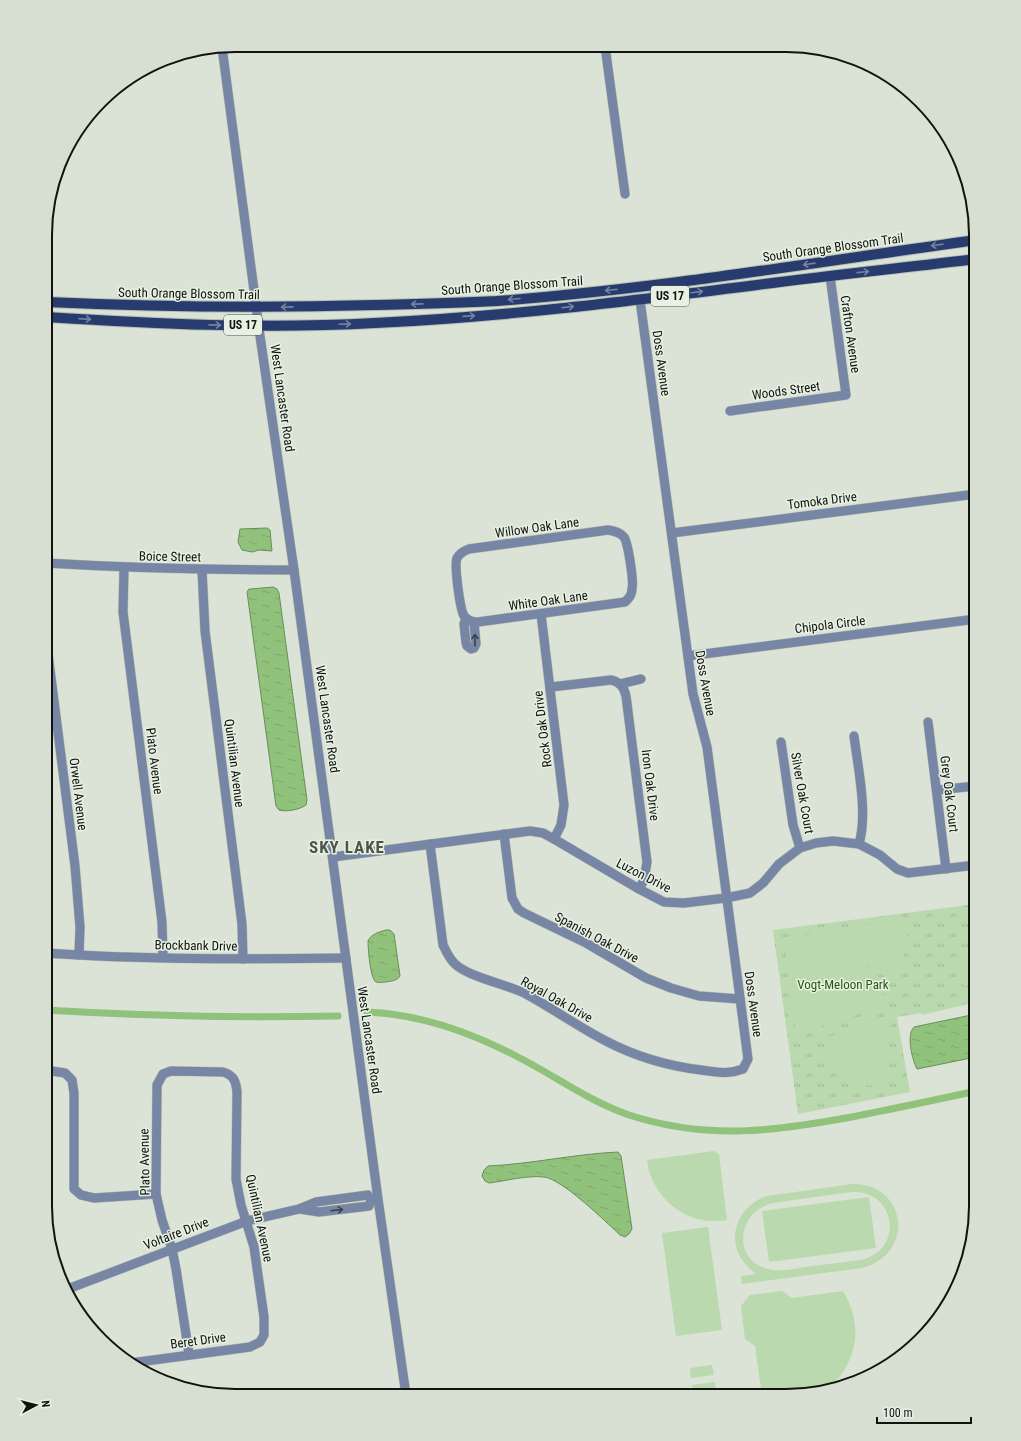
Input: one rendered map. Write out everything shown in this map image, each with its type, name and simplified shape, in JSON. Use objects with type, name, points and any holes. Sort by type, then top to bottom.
[{"type":"main road","name":"South Orange Blossom Trail","points":[[52,302],[258,307],[428,304],[532,298],[650,286],[969,241]]},
{"type":"main road","name":"South Orange Blossom Trail","points":[[52,317],[159,324],[259,325],[373,323],[483,315],[640,300],[969,260]]},
{"type":"main road","points":[[640,300],[642,293],[650,286]]},
{"type":"main road","points":[[517,312],[529,304],[532,298]]},
{"type":"street","name":"West Lancaster Road","points":[[223,52],[333,857],[375,1200],[405,1389]]},
{"type":"street","points":[[606,52],[625,194]]},
{"type":"street","name":"Crafton Avenue","points":[[830,276],[846,395]]},
{"type":"street","name":"Doss Avenue","points":[[640,300],[693,694],[707,747],[748,1059],[743,1069]]},
{"type":"street","name":"Woods Street","points":[[730,411],[846,395]]},
{"type":"street","name":"Tomoka Drive","points":[[672,533],[969,495]]},
{"type":"street","name":"Willow Oak Lane","points":[[466,618],[461,608],[456,564],[458,556],[462,551],[608,530],[616,531],[624,536],[627,543],[630,566]]},
{"type":"street","name":"Boice Street","points":[[52,563],[124,568],[294,570]]},
{"type":"street","name":"White Oak Lane","points":[[474,622],[625,602],[631,596],[633,588],[630,566]]},
{"type":"street","name":"Plato Avenue","points":[[124,568],[123,612],[162,922],[163,957]]},
{"type":"street","name":"Quintilian Avenue","points":[[202,570],[205,631],[242,924],[243,959]]},
{"type":"street","name":"Rock Oak Drive","points":[[541,614],[551,687],[564,805],[562,825],[554,839]]},
{"type":"street","points":[[466,618],[474,622],[476,644],[474,648],[470,649],[466,643],[464,624],[466,618]]},
{"type":"street","name":"Chipola Circle","points":[[688,656],[969,620]]},
{"type":"street","points":[[551,687],[607,680],[614,680],[620,684],[641,679]]},
{"type":"street","name":"Iron Oak Drive","points":[[620,684],[624,689],[626,696],[647,862],[644,880],[639,889]]},
{"type":"street","name":"Orwell Avenue","points":[[52,685],[75,866],[80,927],[79,955]]},
{"type":"street","name":"Grey Oak Court","points":[[928,722],[946,869]]},
{"type":"street","points":[[854,736],[863,816],[863,831],[859,844]]},
{"type":"street","name":"Silver Oak Court","points":[[781,742],[793,825],[800,848]]},
{"type":"street","points":[[937,790],[969,787]]},
{"type":"street","name":"Luzon Drive","points":[[333,857],[504,834],[530,831],[538,832],[554,839],[664,902],[684,903],[726,898],[750,893],[763,883],[779,864],[800,848],[816,843],[833,841],[859,844],[880,855],[897,869],[908,873],[969,866]]},
{"type":"street","name":"Spanish Oak Drive","points":[[504,834],[512,898],[518,908],[524,913],[586,943],[646,978],[671,988],[699,996],[740,999]]},
{"type":"street","name":"Royal Oak Drive","points":[[430,844],[443,945],[454,964],[466,971],[524,993],[604,1041],[656,1062],[689,1069],[732,1073],[743,1069]]},
{"type":"street","name":"Brockbank Drive","points":[[52,953],[79,955],[243,959],[346,958]]},
{"type":"street","points":[[52,1071],[65,1073],[72,1080],[74,1093],[74,1189],[81,1195],[94,1198],[156,1194]]},
{"type":"street","name":"Quintilian Avenue","points":[[157,1085],[163,1074],[171,1071],[223,1072],[230,1074],[236,1082],[236,1179],[241,1205],[254,1247],[264,1317],[264,1335]]},
{"type":"street","name":"Plato Avenue","points":[[157,1085],[156,1194],[162,1220],[172,1249],[189,1354]]},
{"type":"street","name":"Voltaire Drive","points":[[71,1288],[246,1221],[299,1209],[316,1202],[368,1195],[375,1200]]},
{"type":"street","name":"Beret Drive","points":[[140,1362],[250,1347],[260,1342],[264,1335]]},
{"type":"green space","name":"Vogt-Meloon Park","points":[[969,905],[969,1004],[922,1015],[921,1013],[897,1017],[910,1092],[798,1114],[773,930]]},
{"type":"green space","points":[[893,920],[909,926],[900,975],[890,979],[862,963],[882,995],[889,997],[882,1009],[876,1008],[796,1035],[785,949],[795,941],[815,931],[847,927],[851,938],[869,923]]},
{"type":"green space","points":[[969,954],[969,985],[964,986],[961,955]]},
{"type":"green space","points":[[883,1017],[891,1025],[885,1086],[861,1084],[848,1078],[837,1067],[831,1058],[824,1039]]},
{"type":"green space","points":[[714,1151],[719,1154],[727,1220],[702,1220],[682,1213],[665,1199],[658,1190],[649,1171],[647,1160]]},
{"type":"green space","points":[[852,1184],[870,1186],[884,1194],[893,1206],[898,1220],[897,1235],[891,1249],[880,1260],[862,1268],[742,1284],[741,1276],[756,1274],[744,1263],[741,1258],[735,1239],[736,1230],[743,1213],[758,1200],[767,1196]],"holes":[[[851,1192],[866,1194],[878,1200],[886,1210],[889,1221],[889,1233],[884,1245],[875,1254],[861,1260],[773,1270],[757,1264],[749,1257],[744,1247],[743,1236],[745,1226],[751,1216],[760,1208],[773,1203]]]},
{"type":"green space","points":[[869,1197],[876,1248],[769,1262],[762,1211]]},
{"type":"green space","points":[[708,1227],[722,1330],[676,1336],[662,1233]]},
{"type":"green space","points":[[782,1291],[792,1298],[843,1291],[855,1321],[855,1342],[849,1362],[834,1382],[798,1389],[761,1389],[755,1346],[745,1339],[741,1306],[750,1295]]},
{"type":"green space","points":[[712,1365],[714,1375],[691,1378],[690,1368]]},
{"type":"green space","points":[[715,1382],[716,1389],[693,1389],[692,1385]]},
{"type":"water","points":[[267,528],[270,530],[272,551],[259,550],[252,552],[242,550],[238,542],[240,529]]},
{"type":"water","points":[[273,587],[277,589],[279,593],[307,800],[306,805],[303,807],[289,811],[279,810],[276,806],[247,592],[249,589]]},
{"type":"water","points":[[390,930],[394,934],[400,976],[397,979],[386,982],[376,982],[372,975],[368,941],[373,935]]},
{"type":"water","points":[[969,1015],[969,1058],[917,1069],[913,1059],[910,1041],[910,1036],[914,1027]]},
{"type":"water","points":[[618,1152],[621,1156],[632,1229],[625,1237],[620,1235],[594,1211],[552,1179],[544,1177],[531,1177],[489,1183],[485,1181],[482,1176],[484,1170],[488,1166]]},
{"type":"waterway","points":[[52,1010],[192,1016],[338,1016]]},
{"type":"waterway","points":[[367,1012],[405,1016],[424,1020],[462,1032],[498,1047],[530,1063],[599,1103],[629,1115],[658,1123],[687,1128],[715,1131],[743,1131],[799,1126],[857,1116],[969,1093]]},
{"type":"district","name":"SKY LAKE","points":[[347,847]]}]
